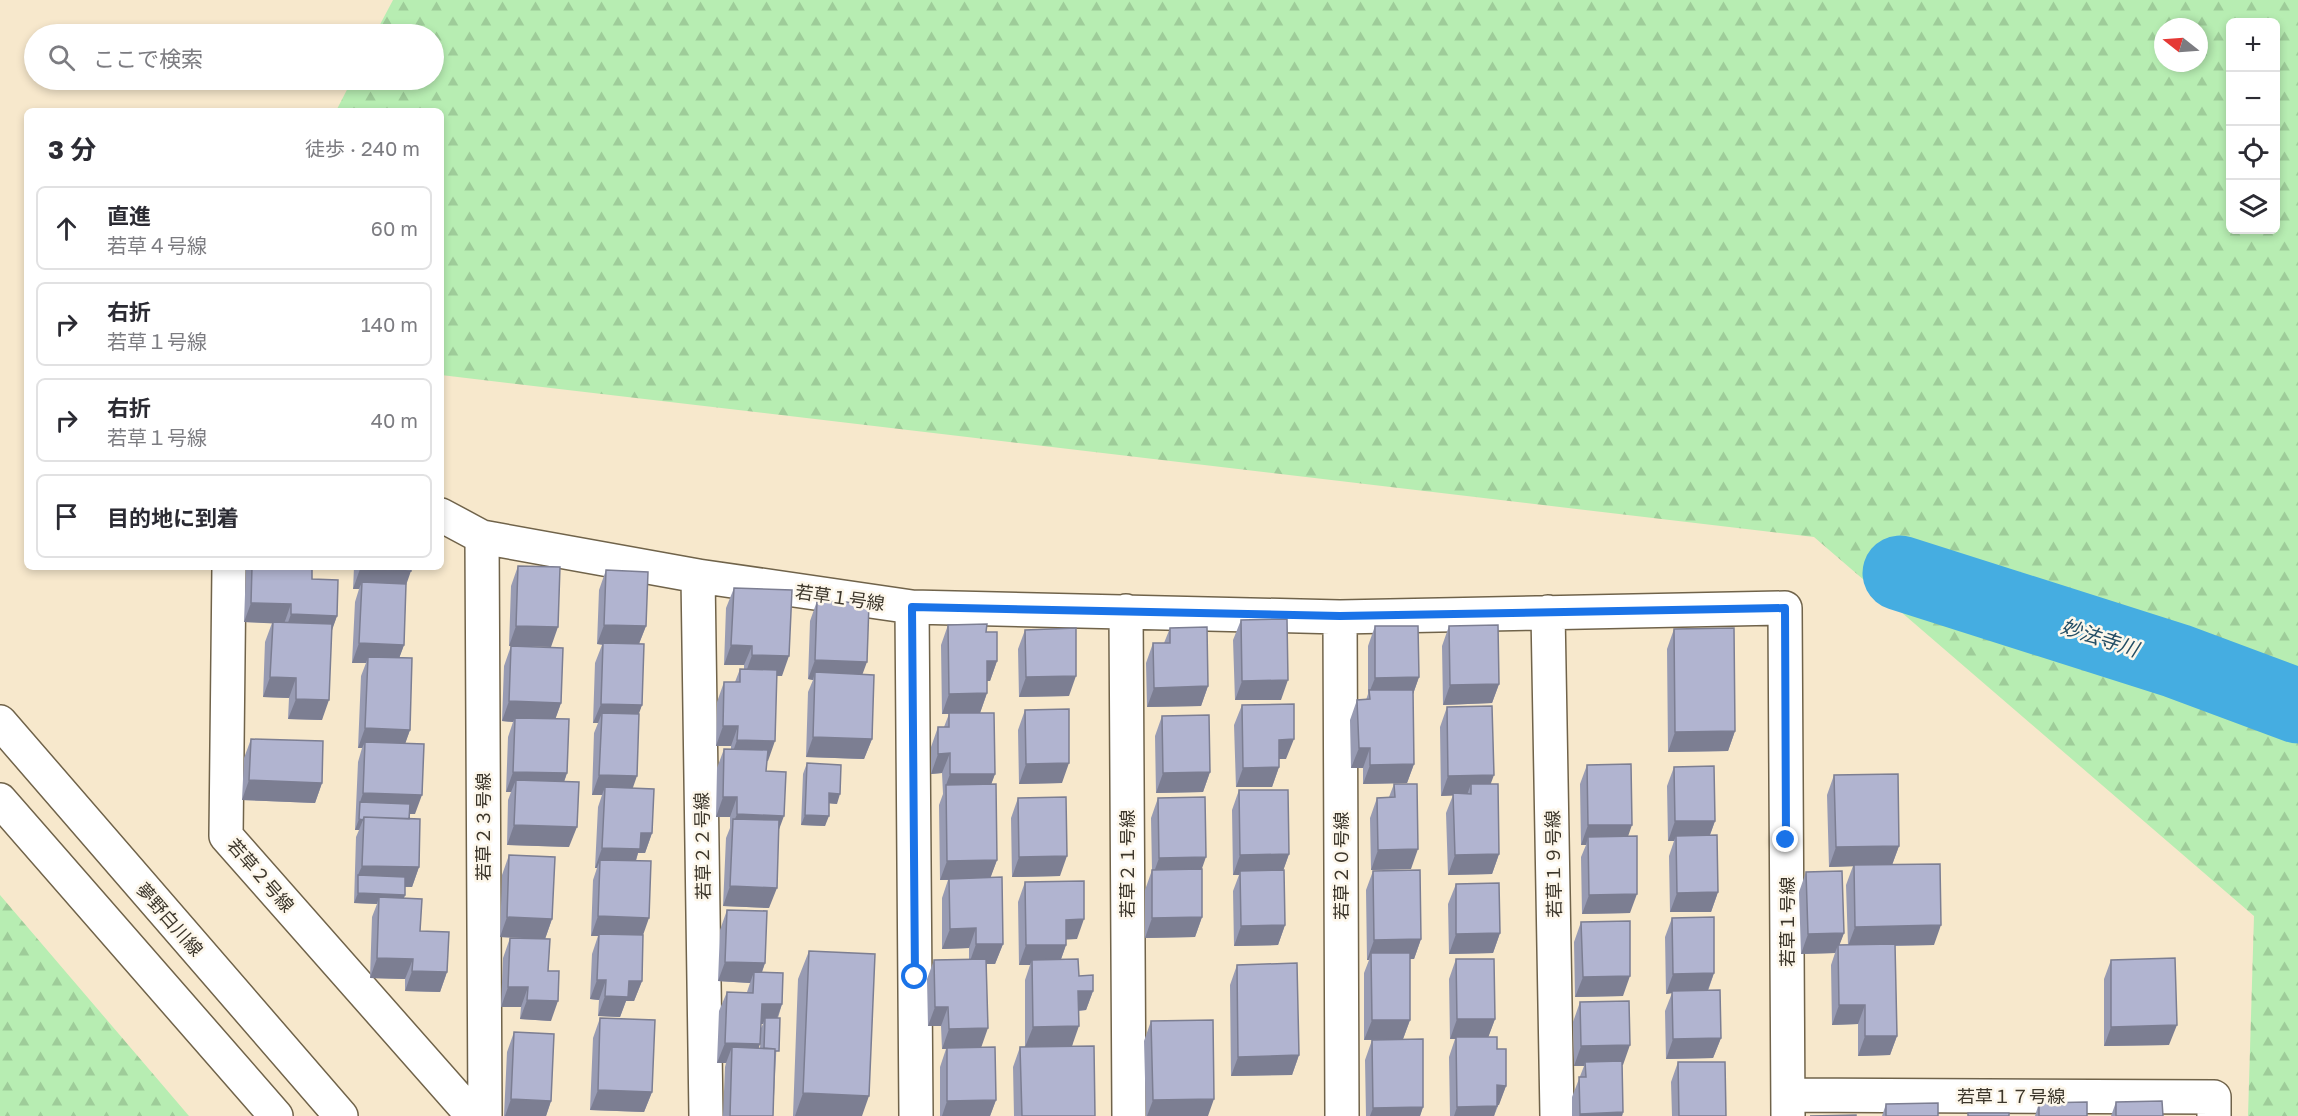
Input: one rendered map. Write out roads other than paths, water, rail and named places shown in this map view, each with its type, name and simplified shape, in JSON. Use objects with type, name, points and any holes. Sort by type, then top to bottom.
[{"type":"street","name":"若草１号線","points":[[444,517],[482,537],[698,576],[912,607],[1340,616],[1785,608],[1788,1106]]},
{"type":"street","name":"若草２３号線","points":[[482,537],[485,1116]]},
{"type":"street","name":"若草２号線","points":[[229,570],[226,836],[473,1116]]},
{"type":"street","name":"若草２２号線","points":[[698,576],[706,1116]]},
{"type":"street","points":[[912,607],[916,1116]]},
{"type":"street","name":"若草２１号線","points":[[1126,612],[1129,1116]]},
{"type":"street","name":"若草１９号線","points":[[1548,612],[1557,1116]]},
{"type":"street","name":"若草２０号線","points":[[1340,616],[1342,1116]]},
{"type":"street","name":"夢野白川線","points":[[0,722],[341,1116]]},
{"type":"street","points":[[0,800],[276,1116]]},
{"type":"street","name":"若草１７号線","points":[[1788,1106],[2214,1097],[2214,1116]]},
{"type":"waterway","name":"妙法寺川","points":[[1900,573],[2177,661],[2298,706]]}]
